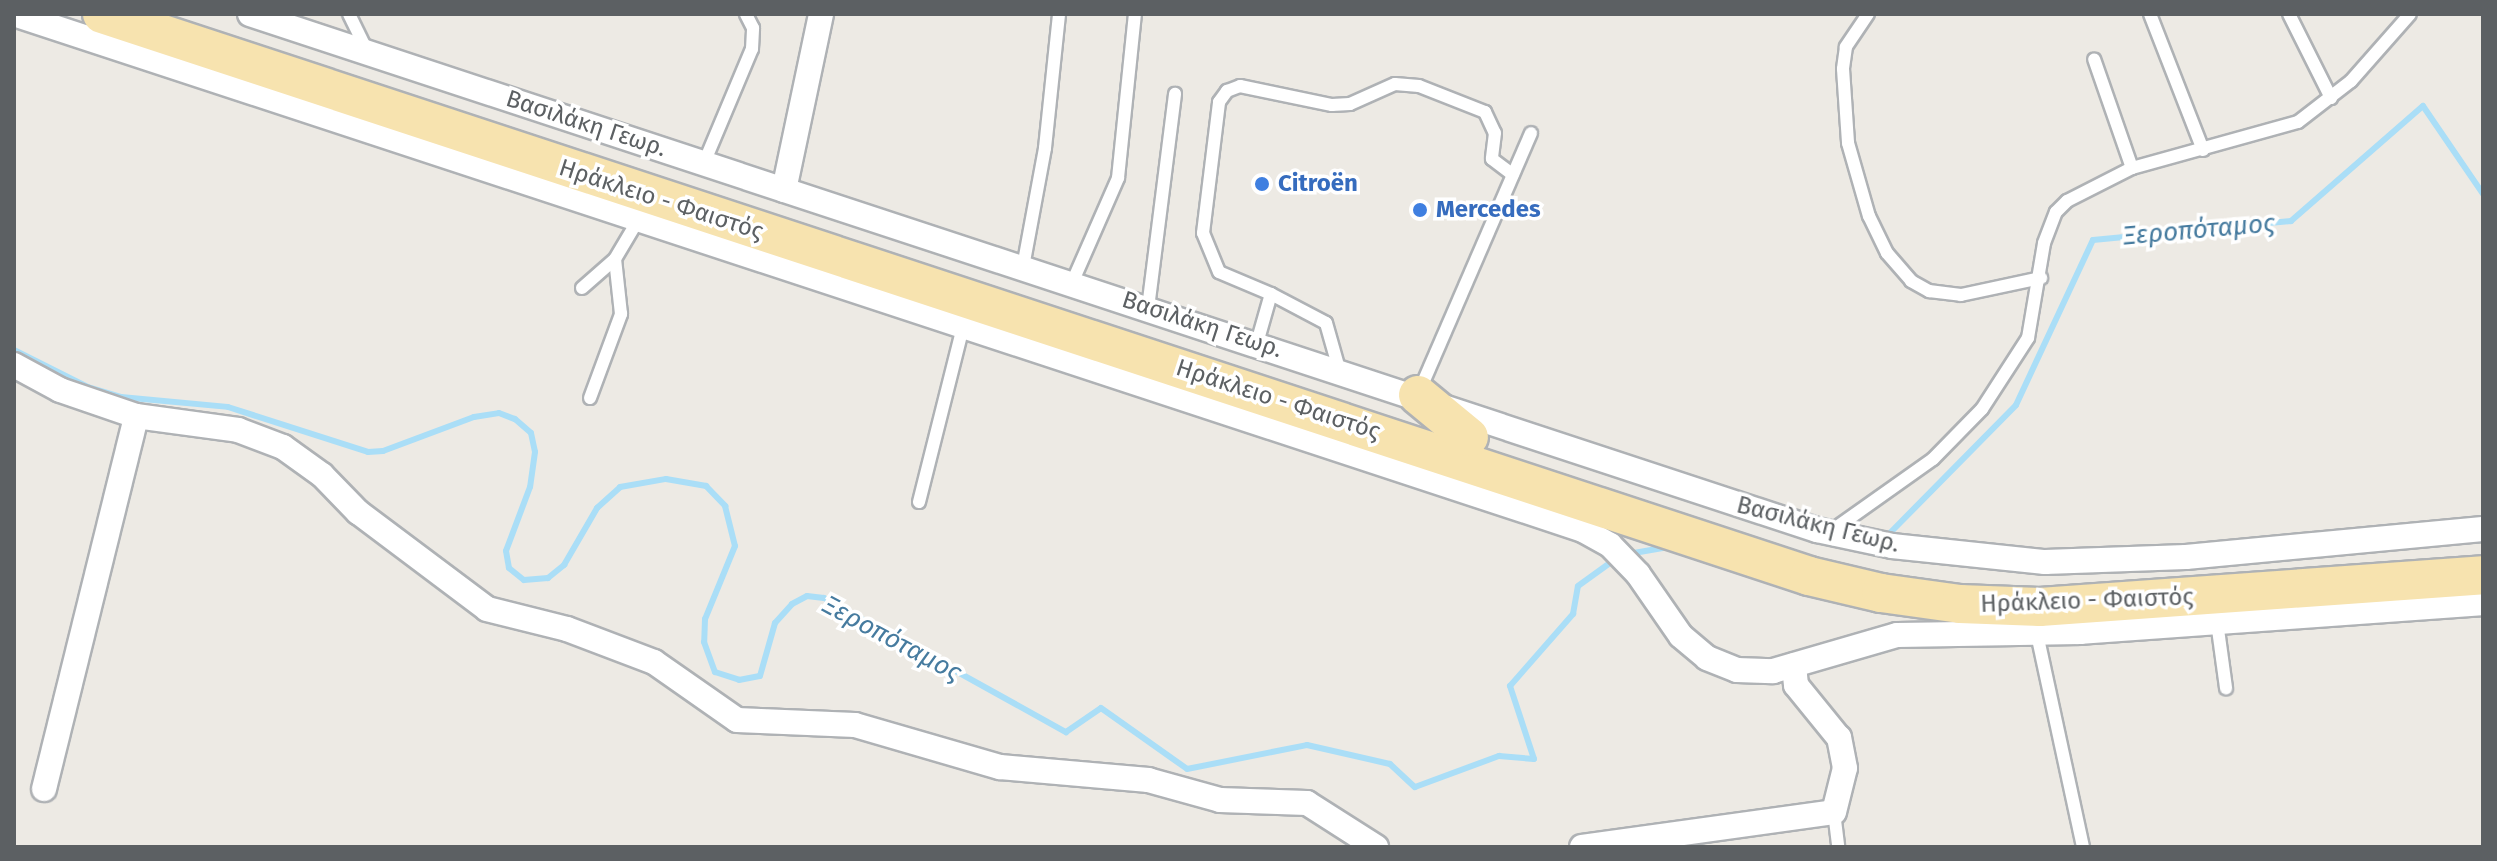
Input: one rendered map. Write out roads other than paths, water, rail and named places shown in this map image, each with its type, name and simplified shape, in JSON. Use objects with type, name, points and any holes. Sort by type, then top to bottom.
[{"type":"main road","name":"Ηράκλειο - Φαιστός","points":[[102,14],[1809,576],[1960,604],[2040,607],[2483,551]]},
{"type":"main road","name":"Ηράκλειο - Φαιστός","points":[[179,14],[1745,530],[1886,568],[1973,579],[2209,588],[2483,575]]},
{"type":"main road","points":[[317,87],[368,131]]},
{"type":"main road","points":[[637,222],[703,214]]},
{"type":"main road","points":[[1418,395],[1469,437]]},
{"type":"main road","points":[[1809,576],[1978,632]]},
{"type":"street","points":[[14,14],[637,222],[1592,534],[1615,550],[1638,574],[1681,636],[1707,658],[1745,671],[1794,665],[1881,637],[1978,632],[2037,634],[2209,588],[2272,548]]},
{"type":"street","name":"Βασιλάκη Γεωρ.","points":[[250,14],[286,19],[368,51],[784,190],[1830,532],[1962,556],[2045,562],[2209,588]]},
{"type":"street","points":[[784,190],[821,14]]},
{"type":"street","points":[[14,365],[60,390],[136,416],[238,430],[283,447],[322,475],[358,512],[487,609],[567,629],[654,662],[737,720],[855,725],[1000,767],[1148,780],[1220,800],[1307,803],[1330,812],[1376,847]]},
{"type":"street","points":[[44,789],[136,416]]},
{"type":"street","points":[[2209,588],[2243,563],[2272,548],[2483,529]]},
{"type":"street","points":[[2209,588],[2268,619],[2483,603]]},
{"type":"street","points":[[1582,847],[1834,812],[1845,768],[1839,738],[1796,685],[1794,665]]},
{"type":"lane","points":[[349,14],[368,51]]},
{"type":"lane","points":[[704,163],[752,49],[753,28],[746,14]]},
{"type":"lane","points":[[1023,267],[1045,148],[1059,14]]},
{"type":"lane","points":[[1072,283],[1118,178],[1135,14]]},
{"type":"lane","points":[[1868,14],[1846,47],[1848,143],[1869,216],[1887,253],[1911,281],[1929,291],[1961,295],[2041,278]]},
{"type":"lane","points":[[2150,14],[2203,150]]},
{"type":"lane","points":[[2289,14],[2331,98]]},
{"type":"lane","points":[[1830,532],[1933,459],[1982,409],[2028,338],[2041,278],[2044,243],[2056,212],[2067,201],[2132,168],[2298,122],[2331,98],[2410,14]]},
{"type":"lane","points":[[2094,59],[2132,168]]},
{"type":"lane","points":[[1339,369],[1326,323],[1271,294],[1219,272],[1203,233],[1219,102],[1227,91],[1240,86],[1332,105],[1350,104],[1395,84],[1419,86],[1485,112],[1495,133],[1492,159],[1513,175]]},
{"type":"lane","points":[[1148,308],[1175,94]]},
{"type":"lane","points":[[1418,395],[1531,133]]},
{"type":"lane","points":[[582,288],[615,259],[637,222]]},
{"type":"lane","points":[[590,398],[621,314],[615,259]]},
{"type":"lane","points":[[1257,343],[1271,294]]},
{"type":"lane","points":[[919,502],[963,327]]},
{"type":"lane","points":[[2209,588],[2226,688]]},
{"type":"lane","points":[[2037,634],[2083,847]]},
{"type":"lane","points":[[1834,812],[1838,847]]},
{"type":"waterway","name":"Ξεροπόταμος","points":[[1888,535],[2016,405],[2093,240],[2291,221],[2423,106],[2483,194]]},
{"type":"waterway","name":"Ξεροπόταμος","points":[[14,350],[88,387],[121,397],[228,407],[368,452],[383,451],[474,417],[499,413],[515,419],[531,433],[535,452],[530,487],[506,551],[509,568],[524,580],[548,578],[564,565],[597,508],[620,487],[666,479],[706,486],[725,506],[735,546],[705,619],[704,642],[715,672],[739,680],[760,676],[775,623],[792,604],[807,596],[824,598],[1066,732],[1101,708],[1187,769],[1307,745],[1390,764],[1415,787],[1499,756],[1534,759],[1510,686],[1573,614],[1578,586],[1614,560]]},
{"type":"waterway","name":"Ξεροπόταμος","points":[[1628,554],[1668,547]]},
{"type":"place","name":"Citroën","points":[[1262,184]]},
{"type":"place","name":"Mercedes","points":[[1420,210]]}]
